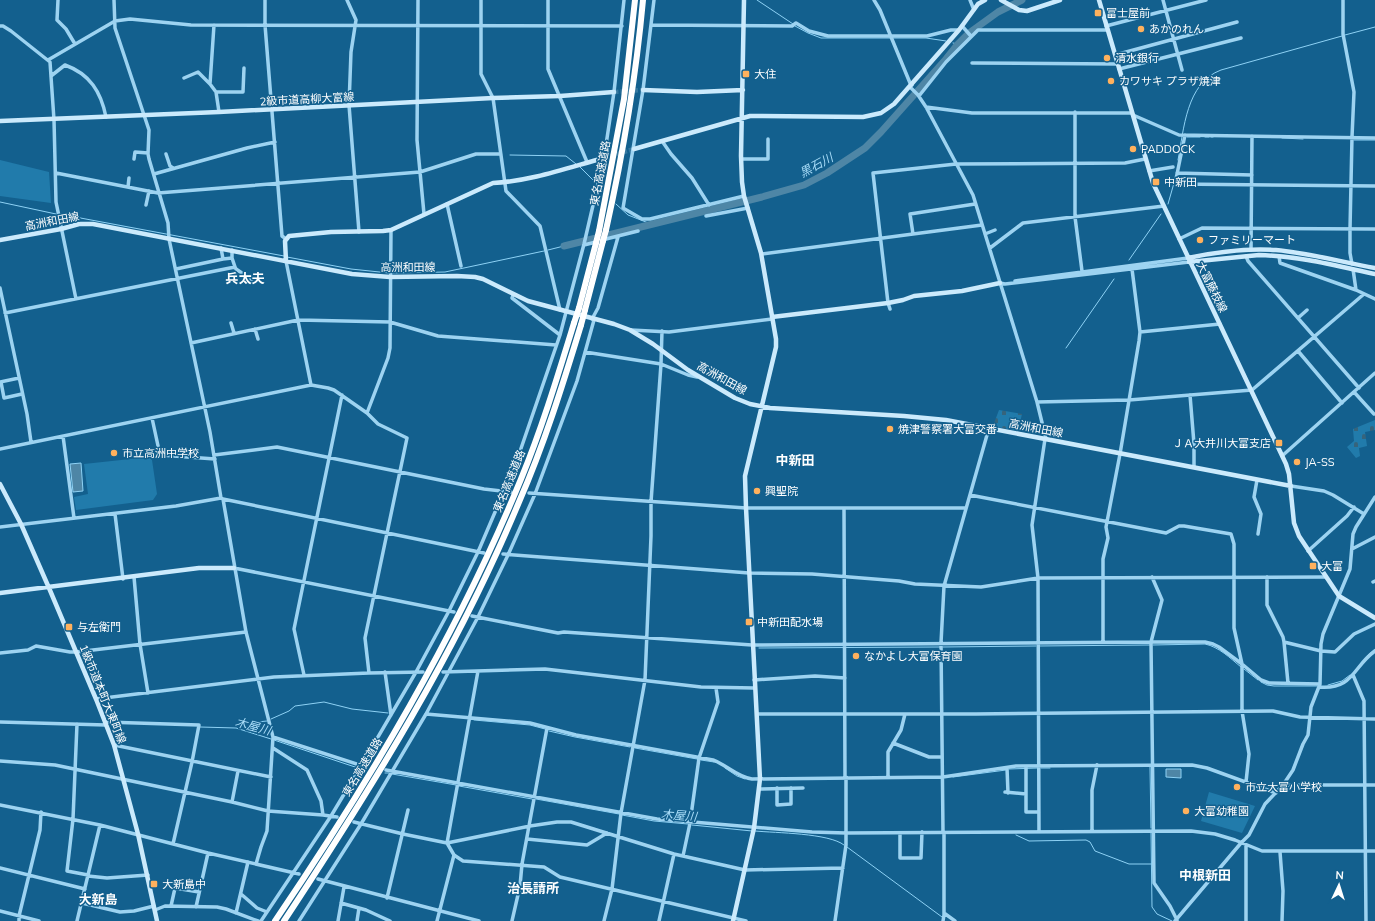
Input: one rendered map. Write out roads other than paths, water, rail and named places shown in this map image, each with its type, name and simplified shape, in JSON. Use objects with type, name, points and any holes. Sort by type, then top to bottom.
[{"type":"highway","name":"東名高速道路","points":[[275,921],[346,812],[390,740],[432,665],[473,587],[538,436],[579,308],[599,231],[622,106],[635,0]]},
{"type":"highway","name":"東名高速道路","points":[[284,921],[353,816],[411,719],[460,629],[493,560],[534,467],[562,388],[582,325],[606,230],[626,128],[638,51],[643,0]]},
{"type":"street","points":[[58,0],[57,20],[66,29],[75,44]]},
{"type":"street","points":[[114,0],[115,28],[149,130],[148,153],[158,193],[168,224],[169,239],[215,457],[246,632],[274,739],[267,831],[256,864]]},
{"type":"street","points":[[265,0],[265,25],[273,109],[282,236],[286,238]]},
{"type":"street","points":[[347,0],[356,20],[351,52],[349,105],[359,232]]},
{"type":"street","points":[[418,0],[417,140],[424,214]]},
{"type":"street","points":[[482,0],[481,74],[493,98],[506,192],[540,226],[560,310]]},
{"type":"street","points":[[548,0],[548,70],[587,162]]},
{"type":"street","points":[[261,921],[294,873],[362,767],[416,672],[449,611],[478,552],[481,541],[516,463],[560,335],[586,236],[604,158],[614,92],[624,0]]},
{"type":"street","points":[[654,0],[643,90],[623,208],[642,218],[650,219],[744,196]]},
{"type":"street","points":[[734,920],[754,830],[760,778],[757,714],[754,688],[745,476],[776,346],[762,254],[744,196],[742,182],[741,159],[744,0]]},
{"type":"street","points":[[874,0],[912,87],[926,107],[973,195],[1037,402],[1046,439],[1032,525],[1038,578],[1039,832]]},
{"type":"street","points":[[970,0],[974,10]]},
{"type":"street","points":[[634,149],[750,116],[872,116],[889,108],[912,87],[962,29],[978,4],[985,0]]},
{"type":"street","points":[[1002,0],[1013,7],[1028,11],[1060,0]]},
{"type":"street","name":"大富藤枝線","points":[[1099,0],[1149,171],[1188,260],[1252,390],[1282,456],[1289,474],[1291,486]]},
{"type":"street","points":[[1163,0],[1182,70]]},
{"type":"street","points":[[918,95],[946,62],[978,30],[1107,28],[1206,0]]},
{"type":"street","points":[[1343,0],[1344,35],[1354,92],[1350,253],[1356,290]]},
{"type":"street","points":[[48,60],[114,21],[130,19],[191,25],[622,26]]},
{"type":"street","points":[[1115,55],[1237,22]]},
{"type":"street","points":[[651,25],[792,26],[796,23],[809,31],[828,36],[891,38],[927,36],[962,29],[970,35]]},
{"type":"street","points":[[210,84],[214,25]]},
{"type":"street","points":[[0,26],[3,26],[11,31],[50,62],[54,120],[56,202],[76,299]]},
{"type":"street","points":[[1119,69],[1241,38]]},
{"type":"street","points":[[972,63],[1117,64]]},
{"type":"street","points":[[51,76],[65,65],[73,68],[81,74],[92,83],[101,97],[106,118]]},
{"type":"street","points":[[216,92],[243,92],[244,68]]},
{"type":"street","points":[[184,78],[198,72],[216,92],[220,112]]},
{"type":"street","points":[[643,90],[697,92],[743,90]]},
{"type":"street","name":"2級市道高柳大富線","points":[[0,121],[106,118],[493,98],[560,96],[614,92]]},
{"type":"street","points":[[926,107],[972,112],[1075,112],[1132,114],[1183,135],[1375,138]]},
{"type":"street","points":[[1075,112],[1076,217],[1082,271]]},
{"type":"street","points":[[1183,135],[1175,184],[1375,186]]},
{"type":"street","points":[[1251,250],[1252,136]]},
{"type":"street","points":[[741,159],[768,159],[768,138]]},
{"type":"street","points":[[662,141],[670,154],[692,178],[709,205]]},
{"type":"street","points":[[154,174],[247,148],[275,142]]},
{"type":"street","points":[[134,159],[135,152],[148,153]]},
{"type":"street","points":[[166,154],[170,166],[173,168]]},
{"type":"street","points":[[56,173],[158,193],[420,172],[476,154],[501,154]]},
{"type":"street","points":[[286,238],[289,236],[331,232],[391,230],[493,183],[534,177],[604,158]]},
{"type":"street","points":[[890,309],[888,303],[873,173],[956,164],[1124,163],[1145,159]]},
{"type":"street","points":[[1149,171],[1173,167]]},
{"type":"street","points":[[1177,173],[1252,175]]},
{"type":"street","points":[[128,187],[129,178]]},
{"type":"street","points":[[146,205],[149,191]]},
{"type":"street","points":[[447,204],[461,266]]},
{"type":"street","points":[[913,234],[910,214],[975,204]]},
{"type":"street","points":[[706,216],[748,206]]},
{"type":"street","points":[[990,248],[1023,223],[1164,206]]},
{"type":"street","name":"高洲和田線","points":[[0,240],[61,229],[79,224],[93,224],[352,274],[390,277],[475,277],[491,282],[512,295],[528,301],[630,330],[698,377],[735,398],[750,404],[770,408],[932,418],[1291,486]]},
{"type":"street","points":[[762,254],[982,225]]},
{"type":"street","points":[[1179,239],[1202,228],[1375,229]]},
{"type":"street","points":[[367,413],[388,358],[390,348],[391,230]]},
{"type":"street","points":[[985,234],[995,230]]},
{"type":"street","points":[[584,244],[638,231]]},
{"type":"street","points":[[299,921],[361,824],[450,672],[508,555],[535,494],[577,381],[593,319],[598,308],[618,237]]},
{"type":"street","points":[[286,238],[286,261],[311,385]]},
{"type":"street","points":[[221,248],[223,259]]},
{"type":"street","points":[[232,250],[234,267],[252,280]]},
{"type":"street","points":[[1000,283],[1005,284],[1132,269],[1251,250],[1291,252],[1375,274]]},
{"type":"street","points":[[630,330],[682,330],[888,303],[914,296],[962,291],[1034,277],[1188,260],[1259,255],[1306,259],[1352,267],[1375,268]]},
{"type":"street","points":[[1246,256],[1248,261],[1359,388]]},
{"type":"street","points":[[1279,256],[1280,263],[1356,290],[1375,299]]},
{"type":"street","points":[[176,269],[232,258]]},
{"type":"street","points":[[6,313],[234,267]]},
{"type":"street","points":[[1103,642],[1103,559],[1108,538],[1106,527],[1120,454],[1140,332],[1132,269]]},
{"type":"street","points":[[0,289],[27,414],[31,442]]},
{"type":"street","points":[[1037,402],[1129,400],[1252,390],[1364,294]]},
{"type":"street","points":[[512,295],[512,298],[560,335]]},
{"type":"street","points":[[1298,318],[1307,310]]},
{"type":"street","points":[[191,343],[298,320],[390,322],[438,336],[556,345]]},
{"type":"street","points":[[231,323],[234,333]]},
{"type":"street","points":[[1140,332],[1220,324]]},
{"type":"street","points":[[255,329],[258,339]]},
{"type":"street","points":[[604,921],[612,889],[620,814],[645,680],[651,502],[662,331]]},
{"type":"street","points":[[1298,351],[1342,403]]},
{"type":"street","points":[[585,352],[661,364],[688,375],[698,377]]},
{"type":"street","points":[[1282,456],[1375,373]]},
{"type":"street","points":[[19,378],[0,382],[4,398],[22,394]]},
{"type":"street","points":[[0,449],[311,385],[328,388],[342,395],[367,413],[378,424],[407,438],[365,638],[368,673]]},
{"type":"street","points":[[1354,392],[1374,414]]},
{"type":"street","points":[[304,675],[294,629],[328,457],[342,395]]},
{"type":"street","points":[[1190,395],[1194,444],[1194,467]]},
{"type":"street","points":[[152,418],[160,455],[215,457],[277,447],[484,489],[511,492]]},
{"type":"street","points":[[943,921],[944,832],[941,643],[944,586],[989,428]]},
{"type":"street","points":[[64,436],[74,518]]},
{"type":"street","points":[[1257,480],[1254,497],[1260,514],[1258,534]]},
{"type":"street","name":"1級市道本町大東町線","points":[[0,484],[21,524],[49,588],[114,745],[138,834],[157,921]]},
{"type":"street","points":[[1364,514],[1324,491],[1291,486],[1294,523],[1299,536],[1339,596],[1375,618]]},
{"type":"street","points":[[529,493],[746,508],[966,508]]},
{"type":"street","points":[[970,495],[1166,533],[1179,526],[1184,526],[1231,534],[1234,544],[1234,628],[1242,664],[1242,711],[1248,754],[1246,782]]},
{"type":"street","points":[[1152,577],[1162,600],[1151,642],[1154,883],[1170,906],[1177,921],[1249,835],[1265,804],[1283,785],[1293,770],[1308,735],[1312,708],[1319,686],[1323,634],[1350,569],[1353,534],[1375,497]]},
{"type":"street","points":[[0,527],[115,514],[222,499],[484,553]]},
{"type":"street","points":[[1308,550],[1347,516],[1354,507]]},
{"type":"street","points":[[835,921],[846,845],[844,509]]},
{"type":"street","points":[[115,514],[123,579]]},
{"type":"street","points":[[1352,549],[1375,537]]},
{"type":"street","points":[[503,554],[749,573],[812,574],[944,586],[981,587],[1038,578],[1326,577]]},
{"type":"street","points":[[0,593],[123,579],[134,576],[199,568],[234,568],[454,612]]},
{"type":"street","points":[[134,576],[140,644],[148,693]]},
{"type":"street","points":[[1267,577],[1267,605],[1283,637],[1288,684]]},
{"type":"street","points":[[472,616],[558,633],[564,632],[752,645],[1205,642],[1219,647],[1261,680],[1269,683],[1332,687],[1338,686],[1345,682],[1375,651]]},
{"type":"street","points":[[1284,642],[1321,651],[1335,652],[1354,634],[1375,624]]},
{"type":"street","points":[[0,653],[28,650],[36,646],[76,652],[246,632]]},
{"type":"street","points":[[443,672],[545,669],[716,688],[754,688]]},
{"type":"street","points":[[478,671],[447,843],[454,855],[463,861],[522,864],[544,867],[560,877],[734,920],[746,921]]},
{"type":"street","points":[[385,672],[391,716]]},
{"type":"street","points":[[96,699],[258,678],[385,672],[423,672]]},
{"type":"street","points":[[1353,675],[1364,701],[1366,921]]},
{"type":"street","points":[[754,680],[815,676],[845,678]]},
{"type":"street","points":[[683,856],[690,824],[699,758],[718,702],[716,688]]},
{"type":"street","points":[[757,714],[1273,711],[1310,718],[1375,719]]},
{"type":"street","points":[[426,714],[530,723],[576,735],[718,762],[745,778],[942,778],[1026,767],[1152,765],[1199,766],[1276,793]]},
{"type":"street","points":[[888,777],[888,752],[901,730],[905,714]]},
{"type":"street","points":[[0,722],[199,726],[173,844]]},
{"type":"street","points":[[77,724],[73,819],[67,871],[88,876],[107,878],[148,875]]},
{"type":"street","points":[[512,921],[520,886],[522,864],[548,728]]},
{"type":"street","points":[[274,739],[362,767]]},
{"type":"street","points":[[894,743],[930,757],[942,757]]},
{"type":"street","points":[[114,745],[271,777]]},
{"type":"street","points":[[273,748],[307,770],[321,801],[323,815]]},
{"type":"street","points":[[0,761],[47,764],[75,769],[268,811],[337,817]]},
{"type":"street","points":[[1026,767],[1026,812],[1039,812]]},
{"type":"street","points":[[1092,831],[1092,790],[1097,767]]},
{"type":"street","points":[[1007,769],[1006,792],[1026,794]]},
{"type":"street","points":[[386,770],[391,774],[620,814],[690,824],[754,830],[846,833],[1199,831],[1228,838],[1262,851],[1375,851]]},
{"type":"street","points":[[232,802],[238,771]]},
{"type":"street","points":[[1283,785],[1375,785]]},
{"type":"street","points":[[777,788],[777,805],[791,804],[791,788]]},
{"type":"street","points":[[759,789],[803,788]]},
{"type":"street","points":[[0,805],[100,825],[208,853],[299,874]]},
{"type":"street","points":[[387,898],[408,810]]},
{"type":"street","points":[[19,921],[40,830],[41,812]]},
{"type":"street","points":[[354,822],[447,843],[530,826],[557,822],[571,822],[674,854],[745,870],[843,868]]},
{"type":"street","points":[[77,921],[100,825]]},
{"type":"street","points":[[900,832],[900,858],[921,858],[922,832]]},
{"type":"street","points":[[527,839],[587,845],[607,833]]},
{"type":"street","points":[[1246,845],[1246,921]]},
{"type":"street","points":[[1280,852],[1282,921]]},
{"type":"street","points":[[196,907],[208,853]]},
{"type":"street","points":[[659,921],[674,854]]},
{"type":"street","points":[[437,921],[454,855]]},
{"type":"street","points":[[236,913],[248,862]]},
{"type":"street","points":[[0,868],[85,889]]},
{"type":"street","points":[[318,880],[479,921]]},
{"type":"street","points":[[338,921],[344,887]]},
{"type":"street","points":[[171,906],[175,888],[199,892]]},
{"type":"street","points":[[241,894],[257,908],[267,912]]},
{"type":"street","points":[[82,902],[120,912],[165,906],[217,907],[258,921]]},
{"type":"street","points":[[341,903],[359,908],[390,921]]},
{"type":"street","points":[[357,921],[359,908]]},
{"type":"street","points":[[0,911],[39,921]]},
{"type":"street","points":[[944,914],[955,921]]},
{"type":"waterway","points":[[757,0],[793,24]]},
{"type":"waterway","name":"黒石川","points":[[564,246],[762,197],[804,185],[827,173],[865,148],[969,33],[998,12],[1022,0]]},
{"type":"waterway","points":[[795,26],[821,38],[890,38]]},
{"type":"waterway","points":[[1345,35],[1375,27]]},
{"type":"waterway","points":[[1178,160],[1185,121],[1189,108],[1200,85],[1209,76],[1221,70],[1342,36]]},
{"type":"waterway","points":[[893,38],[926,38],[946,41]]},
{"type":"waterway","name":"黒石川","points":[[953,43],[958,44]]},
{"type":"waterway","points":[[1187,137],[1200,137]]},
{"type":"waterway","points":[[1282,138],[1303,139]]},
{"type":"waterway","points":[[1354,140],[1375,140]]},
{"type":"waterway","points":[[510,155],[566,156],[576,164]]},
{"type":"waterway","points":[[580,167],[596,183]]},
{"type":"waterway","points":[[1168,204],[1174,183]]},
{"type":"waterway","points":[[0,202],[56,214]]},
{"type":"waterway","points":[[616,204],[628,215],[651,224]]},
{"type":"waterway","points":[[59,214],[284,256]]},
{"type":"waterway","points":[[1129,260],[1161,214]]},
{"type":"waterway","points":[[548,250],[564,246]]},
{"type":"waterway","points":[[392,273],[445,272],[544,251]]},
{"type":"waterway","points":[[287,257],[351,269],[389,273]]},
{"type":"waterway","points":[[1066,348],[1114,279]]},
{"type":"waterway","points":[[1039,646],[1150,645]]},
{"type":"waterway","points":[[1153,645],[1210,645],[1220,650],[1241,667]]},
{"type":"waterway","points":[[943,647],[1036,646]]},
{"type":"waterway","points":[[759,648],[940,647]]},
{"type":"waterway","points":[[1367,656],[1375,649]]},
{"type":"waterway","points":[[1244,669],[1258,680]]},
{"type":"waterway","points":[[1328,685],[1342,681],[1350,675]]},
{"type":"waterway","points":[[1261,682],[1274,686],[1317,686]]},
{"type":"waterway","points":[[271,719],[289,711],[295,706],[324,702],[352,709],[388,713]]},
{"type":"waterway","points":[[474,720],[530,725],[545,729]]},
{"type":"waterway","points":[[236,727],[237,724],[267,721]]},
{"type":"waterway","name":"木屋川","points":[[200,727],[236,728],[271,739]]},
{"type":"waterway","points":[[549,731],[630,747]]},
{"type":"waterway","name":"木屋川","points":[[274,740],[358,768]]},
{"type":"waterway","points":[[635,748],[697,759]]},
{"type":"waterway","points":[[701,760],[714,762]]},
{"type":"waterway","points":[[1150,767],[1151,828]]},
{"type":"waterway","points":[[725,768],[737,776],[745,779]]},
{"type":"waterway","points":[[1009,769],[1038,768]]},
{"type":"waterway","points":[[1041,768],[1050,768]]},
{"type":"waterway","points":[[953,777],[1006,770]]},
{"type":"waterway","name":"木屋川","points":[[392,774],[456,785]]},
{"type":"waterway","name":"木屋川","points":[[459,786],[532,799]]},
{"type":"waterway","name":"木屋川","points":[[536,799],[619,814]]},
{"type":"waterway","name":"木屋川","points":[[622,815],[654,821],[688,824]]},
{"type":"waterway","name":"木屋川","points":[[692,825],[752,831]]},
{"type":"waterway","name":"木屋川","points":[[755,831],[815,836],[837,841],[844,845]]},
{"type":"waterway","points":[[1151,833],[1152,907],[1157,914],[1172,921]]},
{"type":"waterway","points":[[1016,835],[1029,841],[1086,840],[1090,842],[1095,851],[1129,864],[1152,864]]},
{"type":"waterway","name":"木屋川","points":[[847,847],[942,917]]},
{"type":"tunnel","points":[[614,92],[643,90]]},
{"type":"tunnel","points":[[604,158],[634,149]]},
{"type":"place","name":"富士屋前","points":[[1098,13]]},
{"type":"place","name":"あかのれん","points":[[1141,29]]},
{"type":"place","name":"清水銀行","points":[[1107,58]]},
{"type":"place","name":"大住","points":[[746,74]]},
{"type":"place","name":"カワサキ プラザ焼津","points":[[1111,81]]},
{"type":"place","name":"PADDOCK","points":[[1133,149]]},
{"type":"place","name":"中新田","points":[[1156,182]]},
{"type":"place","name":"ファミリーマート","points":[[1200,240]]},
{"type":"place","name":"焼津警察署大富交番","points":[[890,429]]},
{"type":"place","name":"ＪＡ大井川大富支店","points":[[1279,443]]},
{"type":"place","name":"市立高洲中学校","points":[[114,453]]},
{"type":"place","name":"JA-SS","points":[[1297,462]]},
{"type":"place","name":"興聖院","points":[[757,491]]},
{"type":"place","name":"大富","points":[[1313,566]]},
{"type":"place","name":"中新田配水場","points":[[749,622]]},
{"type":"place","name":"与左衛門","points":[[69,627]]},
{"type":"place","name":"なかよし大富保育園","points":[[856,656]]},
{"type":"place","name":"市立大富小学校","points":[[1237,787]]},
{"type":"place","name":"大富幼稚園","points":[[1186,811]]},
{"type":"place","name":"大新島中","points":[[154,884]]},
{"type":"district","name":"兵太夫","points":[[245,278]]},
{"type":"district","name":"中新田","points":[[795,460]]},
{"type":"district","name":"中根新田","points":[[1205,875]]},
{"type":"district","name":"治長請所","points":[[533,888]]},
{"type":"district","name":"大新島","points":[[98,899]]}]
